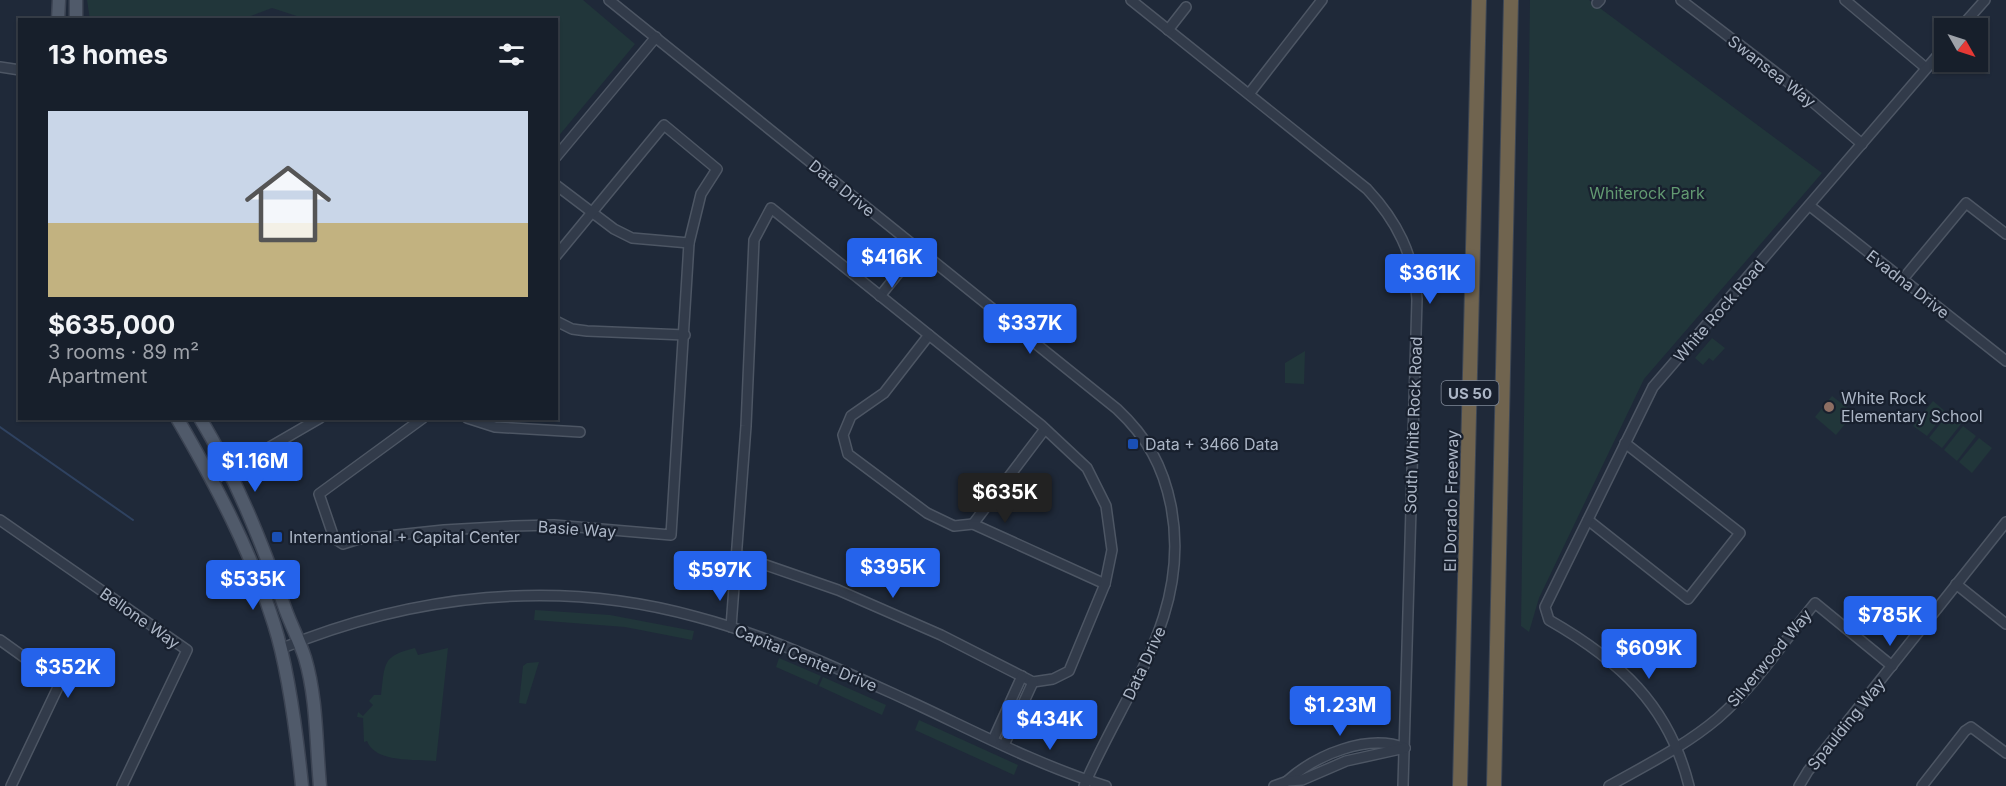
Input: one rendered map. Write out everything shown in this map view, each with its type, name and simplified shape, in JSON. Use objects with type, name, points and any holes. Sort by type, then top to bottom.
[{"type":"highway","name":"El Dorado Freeway","points":[[1460,786],[1479,0]]},
{"type":"highway","name":"US 50","points":[[1494,786],[1511,0]]},
{"type":"main road","points":[[58,18],[59,0]]},
{"type":"main road","points":[[76,0],[76,18]]},
{"type":"main road","points":[[178,420],[239,531],[266,601],[280,649],[302,786]]},
{"type":"main road","points":[[201,420],[254,521],[297,642],[305,657],[312,699],[320,786]]},
{"type":"street","name":"Data Drive","points":[[609,0],[1117,409],[1141,432],[1165,477],[1176,542],[1173,589],[1158,638],[1085,783]]},
{"type":"street","name":"South White Rock Road","points":[[1131,0],[1352,176],[1383,207],[1403,240],[1413,272],[1417,299],[1405,748]]},
{"type":"street","points":[[1249,94],[1322,0]]},
{"type":"street","name":"Swansea Way","points":[[1682,0],[1801,92],[1862,144]]},
{"type":"street","points":[[1845,0],[1926,68]]},
{"type":"street","points":[[1969,18],[1985,0]]},
{"type":"street","points":[[1168,30],[1186,7]]},
{"type":"street","points":[[558,155],[656,37]]},
{"type":"street","name":"White Rock Road","points":[[1676,748],[1652,705],[1629,677],[1603,653],[1549,620],[1545,607],[1653,387],[1934,59]]},
{"type":"street","points":[[0,67],[18,70]]},
{"type":"street","name":"Basie Way","points":[[420,420],[319,494],[334,538],[343,544],[359,539],[444,530],[554,525],[671,535],[689,243],[701,194],[717,169],[664,125],[590,212]]},
{"type":"street","points":[[558,187],[614,229],[632,238],[689,243]]},
{"type":"street","points":[[1903,279],[1966,203],[2006,234]]},
{"type":"street","name":"Evadna Drive","points":[[1810,206],[2006,362]]},
{"type":"street","points":[[731,627],[754,240],[771,208],[1045,429],[1087,468],[1106,506],[1112,550],[1105,584],[1069,671],[1053,679],[1033,682],[949,639],[838,590],[737,555]]},
{"type":"street","points":[[558,253],[590,212]]},
{"type":"street","points":[[879,296],[909,260],[930,259]]},
{"type":"street","points":[[558,322],[572,329],[587,331],[685,335]]},
{"type":"street","points":[[929,335],[884,393],[852,416],[843,435],[848,454],[927,513],[954,526],[974,524],[1105,584]]},
{"type":"street","points":[[213,480],[317,420]]},
{"type":"street","points":[[473,420],[495,427],[580,432]]},
{"type":"street","points":[[974,524],[1045,429]]},
{"type":"street","points":[[1588,520],[1688,599],[1740,533],[1625,443]]},
{"type":"street","name":"Bellone Way","points":[[0,520],[187,650],[122,786]]},
{"type":"street","name":"Spaulding Way","points":[[1799,786],[1808,771],[2006,522]]},
{"type":"street","points":[[1956,584],[2006,624]]},
{"type":"street","name":"Capital Center Drive","points":[[280,649],[394,611],[459,600],[523,595],[622,601],[665,609],[731,627],[896,695],[1085,783],[1106,786]]},
{"type":"street","name":"Silverwood Way","points":[[1609,786],[1696,735],[1731,706],[1815,603],[1892,666]]},
{"type":"street","points":[[0,640],[60,683],[11,786]]},
{"type":"street","points":[[993,740],[1022,676]]},
{"type":"street","points":[[1004,745],[1033,682]]},
{"type":"street","points":[[1922,786],[1965,731],[1971,728],[2006,753]]},
{"type":"street","points":[[1274,786],[1288,781],[1302,780],[1346,761],[1405,748],[1402,786]]},
{"type":"street","points":[[1676,748],[1689,786]]},
{"type":"green space","points":[[87,0],[583,0],[635,44],[558,137],[558,18],[303,18],[272,8],[246,18],[90,18]]},
{"type":"green space","name":"Whiterock Park","points":[[1530,0],[1589,0],[1822,173],[1644,379],[1539,598],[1529,632],[1521,626]]},
{"type":"green space","points":[[1712,338],[1725,348],[1713,361],[1709,358],[1703,365],[1695,358]]},
{"type":"green space","points":[[1305,351],[1304,384],[1285,383],[1285,363]]},
{"type":"green space","points":[[1832,396],[1854,413],[1836,435],[1815,417]]},
{"type":"green space","points":[[1933,401],[1946,412],[1927,436],[1913,426]]},
{"type":"green space","points":[[1948,414],[1961,424],[1942,448],[1929,438]]},
{"type":"green space","points":[[1963,426],[1976,436],[1957,461],[1944,450]]},
{"type":"green space","points":[[1979,438],[1992,448],[1972,473],[1959,462]]},
{"type":"green space","points":[[535,610],[610,615],[694,631],[692,640],[625,627],[534,620]]},
{"type":"green space","points":[[415,648],[418,655],[448,648],[436,761],[397,758],[378,753],[367,741],[364,742],[363,718],[357,717],[358,712],[363,716],[373,705],[369,701],[374,695],[381,695],[387,662],[396,654]]},
{"type":"green space","points":[[779,658],[821,676],[817,685],[776,667]]},
{"type":"green space","points":[[539,662],[526,704],[519,703],[523,666],[527,663]]},
{"type":"green space","points":[[823,677],[886,705],[882,715],[819,686]]},
{"type":"green space","points":[[919,720],[1018,765],[1014,775],[915,730]]},
{"type":"waterway","points":[[0,427],[133,520]]},
{"type":"place","name":"White Rock Elementary School","points":[[1829,407]]},
{"type":"place","name":"Data + 3466 Data","points":[[1133,444]]},
{"type":"place","name":"Internantional + Capital Center","points":[[277,537]]}]
